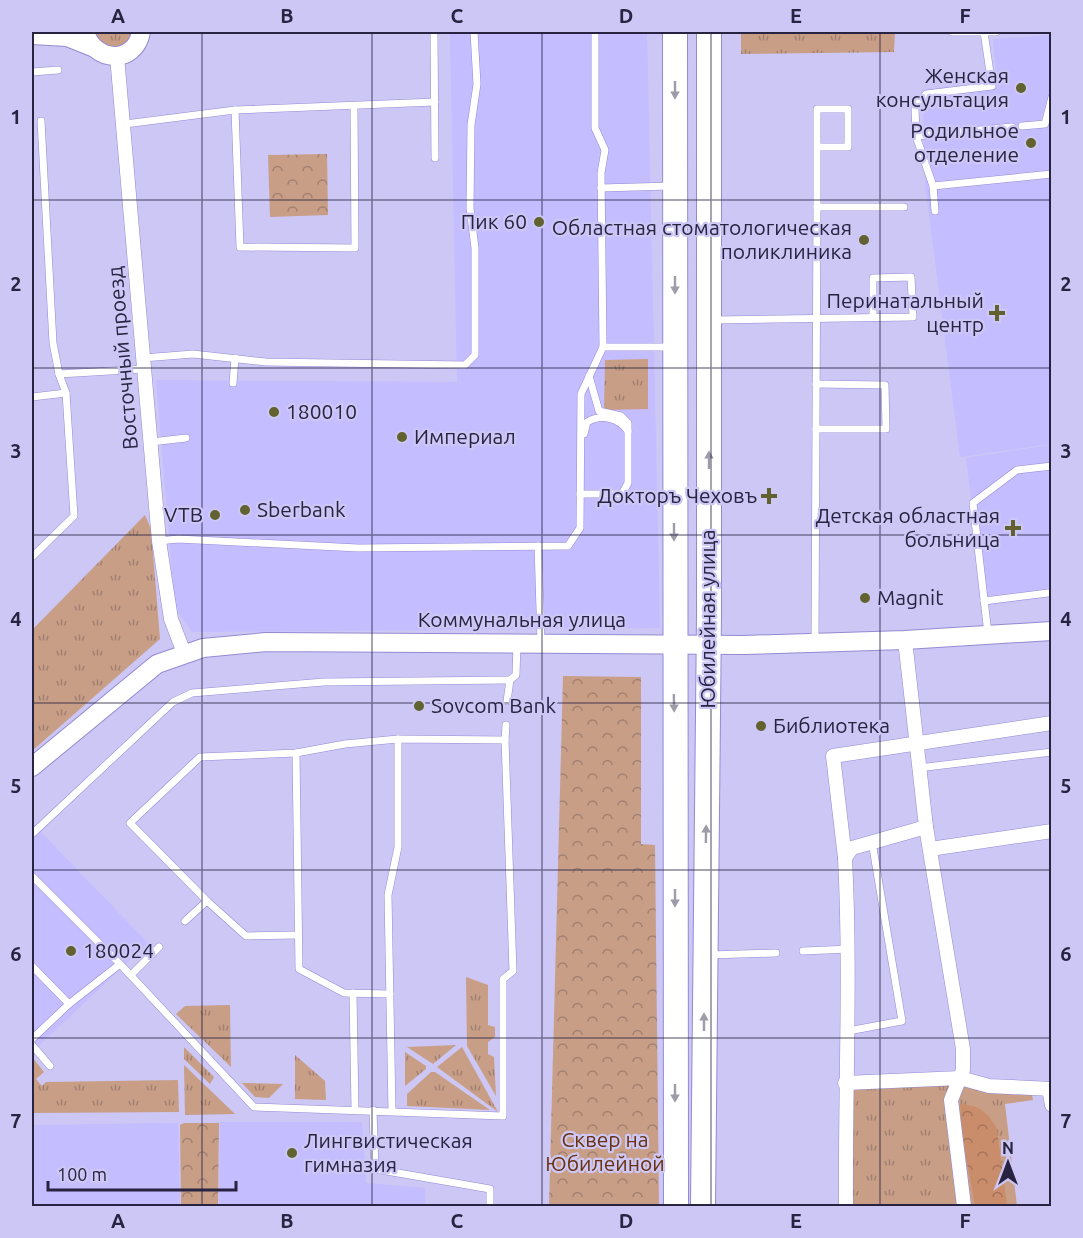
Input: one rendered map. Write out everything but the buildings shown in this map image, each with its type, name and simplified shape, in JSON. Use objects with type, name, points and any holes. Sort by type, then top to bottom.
[{"type":"highway","name":"Юбилейная улица","points":[[675,32],[676,1206]]},
{"type":"highway","name":"Юбилейная улица","points":[[703,1206],[708,645],[709,32]]},
{"type":"main road","points":[[32,35],[89,40],[108,56],[117,56],[133,49],[144,34]]},
{"type":"main road","name":"Коммунальная улица","points":[[32,767],[148,670],[184,653],[225,645],[266,642],[708,645],[905,640],[1052,631]]},
{"type":"street","name":"Восточный проезд","points":[[117,56],[125,124],[159,541],[171,619],[184,653]]},
{"type":"street","points":[[905,640],[926,827],[963,1049],[963,1070],[951,1101],[964,1206]]},
{"type":"street","points":[[846,1206],[845,1083],[850,949],[845,858],[833,756],[1052,723]]},
{"type":"street","points":[[845,858],[852,848],[926,827]]},
{"type":"street","points":[[930,849],[1052,831]]},
{"type":"street","points":[[845,1083],[960,1078],[989,1086],[1050,1089],[1052,1105]]},
{"type":"lane","points":[[434,32],[435,158]]},
{"type":"lane","points":[[58,374],[193,354],[266,362],[465,365],[475,355],[475,248],[470,208],[471,125],[477,77],[474,32]]},
{"type":"lane","points":[[159,541],[178,539],[358,548],[568,546],[580,528],[582,494],[580,394],[603,348],[602,188],[605,150],[596,128],[595,32]]},
{"type":"lane","points":[[952,32],[996,32]]},
{"type":"lane","points":[[935,211],[933,186],[916,136],[915,107],[926,94],[992,86],[984,32]]},
{"type":"lane","points":[[32,72],[58,70]]},
{"type":"lane","points":[[1022,126],[1045,124],[1052,97]]},
{"type":"lane","points":[[125,124],[235,110],[435,102]]},
{"type":"lane","points":[[235,110],[240,247],[355,248],[354,107]]},
{"type":"lane","points":[[815,643],[817,109],[848,109],[848,147],[817,147]]},
{"type":"lane","points":[[32,557],[74,516],[66,393],[58,374],[53,343],[41,121]]},
{"type":"lane","points":[[916,136],[1012,127]]},
{"type":"lane","points":[[933,186],[1052,174]]},
{"type":"lane","points":[[602,188],[675,186]]},
{"type":"lane","points":[[817,207],[904,207]]},
{"type":"lane","points":[[708,320],[913,317],[911,277],[873,278],[873,317]]},
{"type":"lane","points":[[603,348],[675,347]]},
{"type":"lane","points":[[233,383],[235,358]]},
{"type":"lane","points":[[582,494],[622,494],[628,483],[628,430],[625,420],[604,414],[595,407],[589,376]]},
{"type":"lane","points":[[816,384],[885,385],[886,429],[816,429]]},
{"type":"lane","points":[[32,397],[66,393]]},
{"type":"lane","points":[[582,494],[584,429],[587,422],[604,418],[616,420],[628,430]]},
{"type":"lane","points":[[151,442],[186,438]]},
{"type":"lane","points":[[988,634],[973,503],[1017,470],[1052,466]]},
{"type":"lane","points":[[538,546],[541,644]]},
{"type":"lane","points":[[984,601],[1048,593]]},
{"type":"lane","points":[[32,834],[173,702],[192,693],[324,682],[510,680],[516,675],[517,643]]},
{"type":"lane","points":[[507,701],[510,680]]},
{"type":"lane","points":[[32,876],[131,975],[254,1107],[503,1116],[503,979],[513,971],[506,724]]},
{"type":"lane","points":[[298,935],[246,936],[207,901],[130,823],[200,757],[296,753],[345,744],[398,739],[505,740]]},
{"type":"lane","points":[[392,1111],[388,896],[398,847],[398,739]]},
{"type":"lane","points":[[918,768],[1052,752]]},
{"type":"lane","points":[[296,753],[298,969],[344,993],[390,994]]},
{"type":"lane","points":[[847,1031],[902,1021],[872,842]]},
{"type":"lane","points":[[185,921],[207,901]]},
{"type":"lane","points":[[131,975],[159,947]]},
{"type":"lane","points":[[803,951],[850,949]]},
{"type":"lane","points":[[705,956],[776,953]]},
{"type":"lane","points":[[32,1039],[69,1004],[120,964]]},
{"type":"lane","points":[[32,966],[69,1004]]},
{"type":"lane","points":[[353,993],[355,1109]]},
{"type":"lane","points":[[32,1045],[50,1065]]},
{"type":"lane","points":[[372,1110],[375,1169],[490,1189],[490,1206]]},
{"type":"shaded area","points":[[450,32],[647,32],[660,628],[192,632],[175,608],[156,380],[457,382]]},
{"type":"shaded area","name":"Перинатальный центр","points":[[1051,35],[1051,444],[960,457],[925,183],[923,89],[997,82],[993,39]]},
{"type":"shaded area","name":"Детская областная больница","points":[[1051,445],[1051,597],[985,606],[966,458]]},
{"type":"shaded area","points":[[32,823],[148,943],[32,1052]]},
{"type":"shaded area","name":"Лингвистическая гимназия","points":[[220,1122],[362,1122],[366,1183],[425,1188],[425,1206],[219,1206]]},
{"type":"shaded area","points":[[178,1123],[180,1206],[32,1206],[32,1125]]},
{"type":"green space","points":[[92,32],[134,32],[130,42],[116,50],[101,46]]},
{"type":"green space","points":[[741,32],[895,32],[894,52],[741,54]]},
{"type":"green space","points":[[327,154],[328,215],[270,217],[268,155]]},
{"type":"green space","points":[[648,359],[648,409],[604,410],[605,360]]},
{"type":"green space","points":[[145,515],[151,529],[160,639],[32,751],[32,630]]},
{"type":"green space","name":"Сквер на Юбилейной","points":[[563,676],[641,677],[641,844],[655,845],[659,1206],[549,1206]]},
{"type":"green space","points":[[466,977],[488,985],[488,1025],[495,1027],[495,1037],[488,1042],[488,1054],[494,1057],[496,1096],[467,1046]]},
{"type":"green space","points":[[230,1005],[231,1067],[176,1014],[185,1006]]},
{"type":"green space","points":[[456,1045],[433,1064],[407,1047]]},
{"type":"green space","points":[[184,1047],[214,1077],[210,1084],[184,1059]]},
{"type":"green space","points":[[462,1047],[498,1112],[437,1067]]},
{"type":"green space","points":[[405,1052],[426,1066],[426,1069],[405,1086]]},
{"type":"green space","points":[[295,1055],[325,1081],[326,1100],[295,1099]]},
{"type":"green space","points":[[32,1057],[44,1072],[36,1079],[42,1086],[46,1082],[178,1080],[179,1112],[32,1113]]},
{"type":"green space","points":[[184,1065],[235,1114],[185,1115]]},
{"type":"green space","points":[[431,1072],[435,1072],[490,1110],[407,1106],[407,1094]]},
{"type":"green space","points":[[242,1083],[283,1084],[269,1098],[255,1097]]},
{"type":"green space","points":[[963,1083],[985,1092],[1032,1095],[1033,1100],[1005,1104],[1017,1206],[848,1206],[853,1089]]},
{"type":"green space","points":[[960,1104],[982,1110],[997,1129],[1007,1206],[975,1206],[962,1136]]},
{"type":"green space","points":[[219,1123],[218,1206],[181,1206],[180,1125]]},
{"type":"place","name":"Женская консультация","points":[[1021,88]]},
{"type":"place","name":"Родильное отделение","points":[[1031,143]]},
{"type":"place","name":"Пик 60","points":[[539,222]]},
{"type":"place","name":"Областная стоматологическая поликлиника","points":[[864,240]]},
{"type":"place","name":"Перинатальный центр","points":[[997,313]]},
{"type":"place","name":"180010","points":[[274,412]]},
{"type":"place","name":"Империал","points":[[402,437]]},
{"type":"place","name":"Докторъ Чеховъ","points":[[769,496]]},
{"type":"place","name":"Sberbank","points":[[245,510]]},
{"type":"place","name":"VTB","points":[[215,515]]},
{"type":"place","name":"Детская областная больница","points":[[1013,528]]},
{"type":"place","name":"Magnit","points":[[865,598]]},
{"type":"place","name":"Sovcom Bank","points":[[419,706]]},
{"type":"place","name":"Библиотека","points":[[761,726]]},
{"type":"place","name":"180024","points":[[71,951]]},
{"type":"place","name":"Лингвистическая гимназия","points":[[292,1153]]}]
